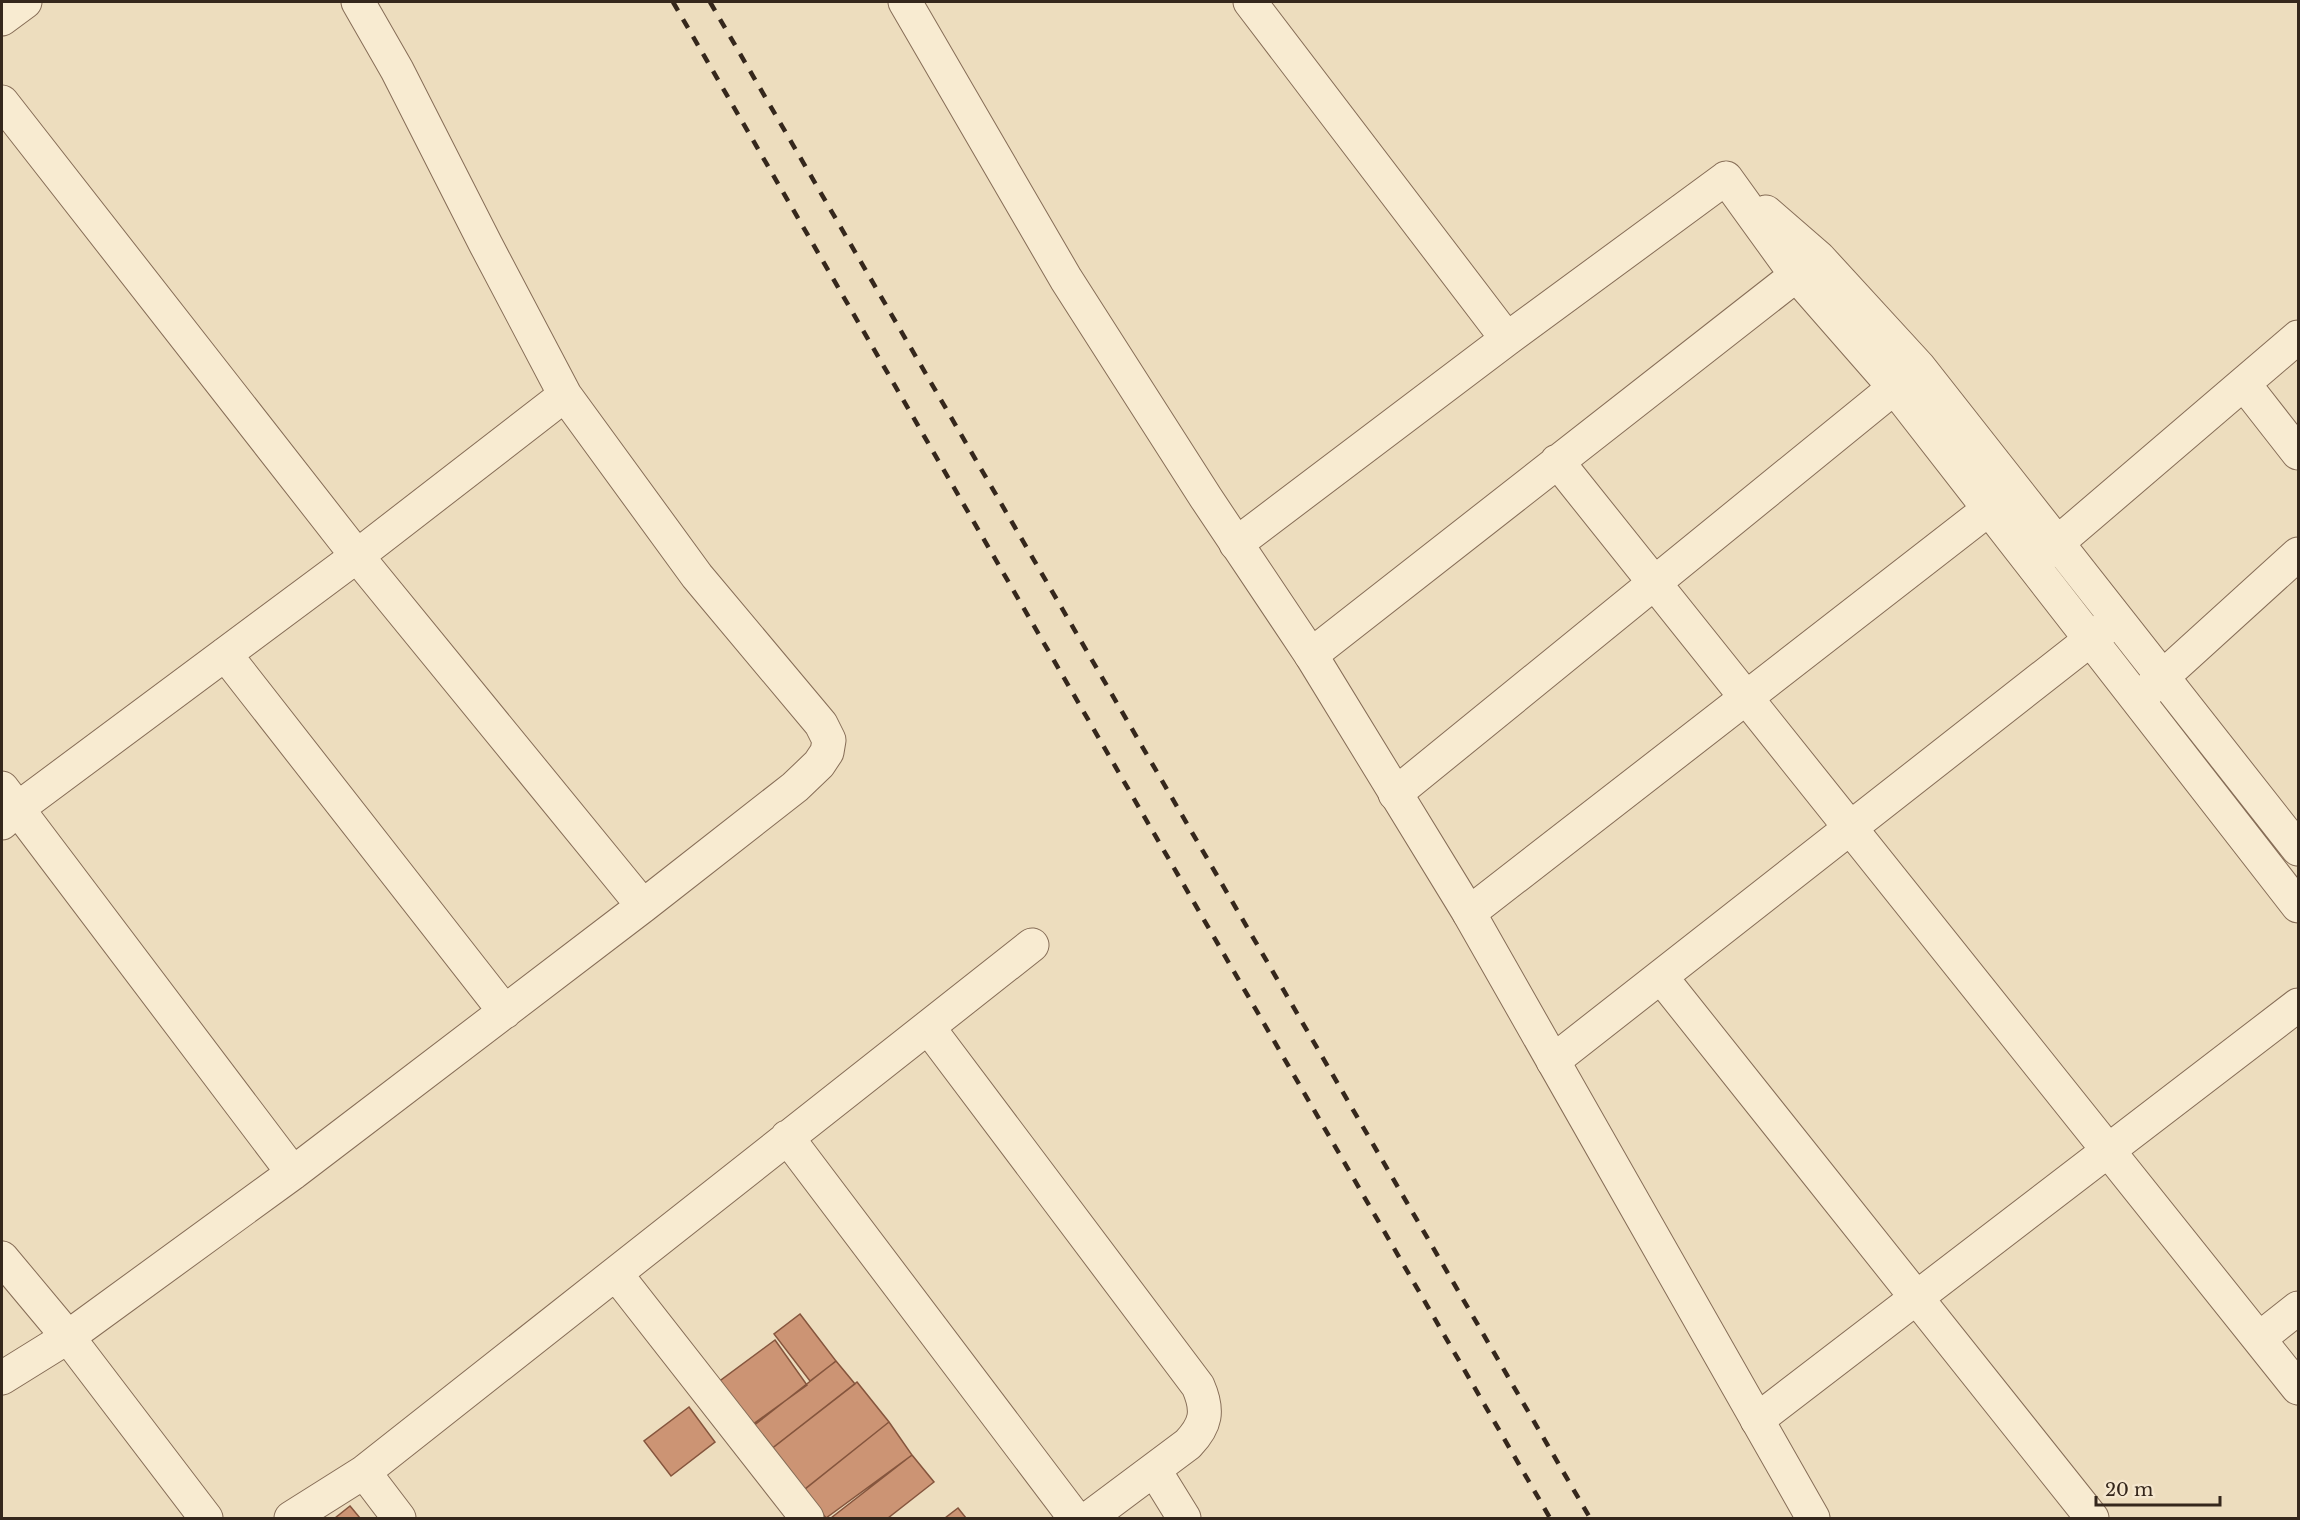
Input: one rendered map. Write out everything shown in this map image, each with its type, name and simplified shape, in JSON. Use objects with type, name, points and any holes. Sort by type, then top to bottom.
[{"type":"street","points":[[2,19],[25,2]]},
{"type":"street","points":[[2,1378],[68,1337],[294,1173],[795,787],[819,764],[827,752],[829,740],[821,724],[697,576],[566,395],[397,70],[358,2]]},
{"type":"street","points":[[905,2],[1066,279],[1236,544],[1311,655],[1469,914],[1813,1518]]},
{"type":"street","points":[[1250,2],[1506,339]]},
{"type":"street","points":[[2,102],[357,556],[643,906]]},
{"type":"street","points":[[1236,544],[1506,339],[1726,178],[1808,266],[1919,367],[2298,849]]},
{"type":"street","points":[[1311,655],[1808,266]]},
{"type":"street","points":[[1808,266],[1894,387],[2298,906]]},
{"type":"street","points":[[2033,565],[2298,337]]},
{"type":"street","points":[[1395,794],[1919,367]]},
{"type":"street","points":[[2244,384],[2298,453]]},
{"type":"street","points":[[294,1173],[7,806],[225,654],[566,395]]},
{"type":"street","points":[[1557,461],[2298,1388]]},
{"type":"street","points":[[1469,914],[2015,488]]},
{"type":"street","points":[[2138,700],[2298,555]]},
{"type":"street","points":[[1553,1061],[2118,619]]},
{"type":"street","points":[[225,654],[505,1012]]},
{"type":"street","points":[[291,1518],[364,1472],[1032,945]]},
{"type":"street","points":[[1661,977],[2092,1518]]},
{"type":"street","points":[[1757,1420],[2298,1005]]},
{"type":"street","points":[[928,1027],[1198,1386],[1204,1400],[1203,1424],[1188,1444],[1155,1471],[1089,1518]]},
{"type":"street","points":[[787,1137],[1075,1518]]},
{"type":"street","points":[[2,1258],[68,1337],[206,1518]]},
{"type":"street","points":[[616,1274],[807,1518]]},
{"type":"street","points":[[2260,1338],[2298,1308]]},
{"type":"street","points":[[1155,1471],[1184,1518]]},
{"type":"street","points":[[364,1472],[399,1518]]},
{"type":"building","points":[[800,1314],[836,1361],[810,1381],[774,1334]]},
{"type":"building","points":[[775,1340],[807,1385],[749,1427],[717,1383]]},
{"type":"building","points":[[836,1361],[855,1384],[770,1450],[752,1427]]},
{"type":"building","points":[[857,1382],[889,1422],[796,1496],[770,1450]]},
{"type":"building","points":[[689,1407],[715,1442],[671,1476],[644,1441]]},
{"type":"building","points":[[889,1422],[912,1455],[826,1518],[804,1490]]},
{"type":"building","points":[[912,1455],[934,1482],[888,1518],[831,1518]]},
{"type":"building","points":[[350,1506],[360,1518],[335,1518]]},
{"type":"building","points":[[958,1508],[966,1518],[945,1518]]},
{"type":"railway","points":[[673,2],[1550,1518]]},
{"type":"railway","points":[[710,2],[1590,1518]]}]
